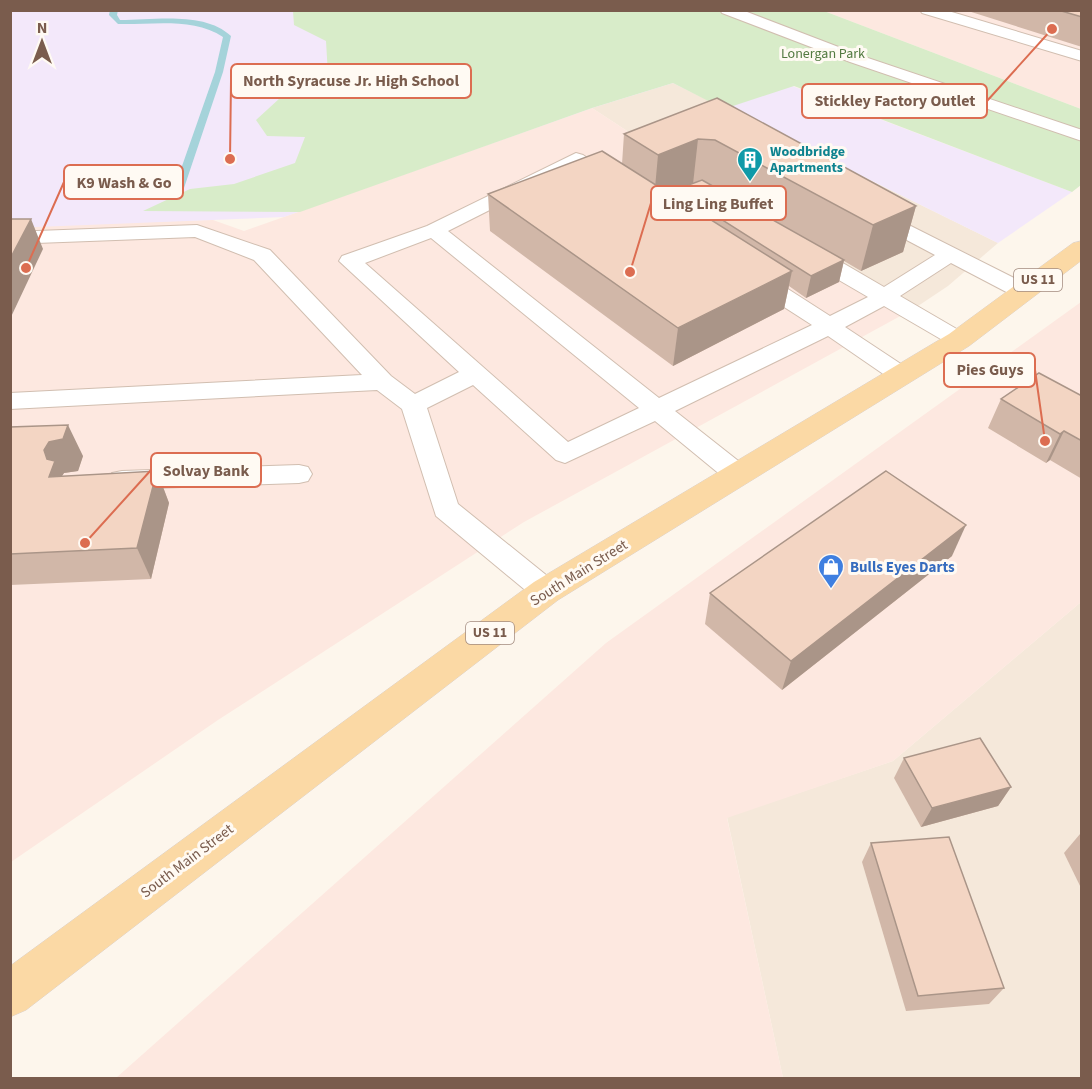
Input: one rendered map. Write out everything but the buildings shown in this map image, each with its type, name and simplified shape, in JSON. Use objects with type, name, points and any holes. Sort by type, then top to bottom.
[{"type":"main road","name":"South Main Street","points":[[10,994],[546,591],[959,340],[1082,248]]},
{"type":"lane","points":[[727,10],[856,59],[1082,136]]},
{"type":"lane","points":[[927,10],[1082,56]]},
{"type":"lane","points":[[623,191],[576,159],[434,230],[350,261],[565,454],[829,326],[884,297],[950,254]]},
{"type":"lane","points":[[858,207],[1022,291]]},
{"type":"lane","points":[[434,230],[738,474]]},
{"type":"lane","points":[[10,238],[197,231],[262,255],[382,382],[413,405],[446,509],[546,591]]},
{"type":"lane","points":[[793,244],[959,340]]},
{"type":"lane","points":[[740,268],[901,375]]},
{"type":"lane","points":[[413,405],[475,374]]},
{"type":"lane","points":[[10,401],[382,382]]},
{"type":"lane","points":[[98,481],[299,474]]},
{"type":"shaded area","points":[[10,11],[487,11],[683,50],[729,62],[1072,192],[998,243],[673,83],[592,108],[284,217],[11,228]]},
{"type":"shaded area","points":[[824,11],[1081,11],[1081,109]]},
{"type":"shaded area","points":[[673,83],[998,243],[948,286],[915,308],[731,199],[592,108]]},
{"type":"shaded area","points":[[592,108],[731,199],[915,308],[524,522],[218,720],[11,862],[10,225],[213,220],[244,231]]},
{"type":"shaded area","points":[[1081,302],[1081,602],[893,761],[727,818],[783,1078],[116,1078],[606,643]]},
{"type":"shaded area","points":[[1081,602],[1081,1078],[783,1078],[727,817],[893,761]]},
{"type":"green space","name":"Lonergan Park","points":[[293,11],[824,11],[1081,109],[1081,185],[1072,192],[794,86],[724,109],[673,83],[592,108],[300,212],[143,211],[190,189],[234,184],[295,163],[305,137],[267,136],[256,120],[280,98],[328,75],[326,41],[294,25]]},
{"type":"waterway","points":[[114,10],[113,15],[118,22],[191,23],[218,30],[227,36],[219,72],[180,186]]},
{"type":"place","name":"Stickley Factory Outlet","points":[[1052,29]]},
{"type":"place","name":"North Syracuse Jr. High School","points":[[230,159]]},
{"type":"place","name":"Woodbridge Apartments","points":[[750,183]]},
{"type":"place","name":"K9 Wash & Go","points":[[26,268]]},
{"type":"place","name":"Ling Ling Buffet","points":[[630,272]]},
{"type":"place","name":"Pies Guys","points":[[1045,441]]},
{"type":"place","name":"Solvay Bank","points":[[85,543]]},
{"type":"place","name":"Bulls Eyes Darts","points":[[831,590]]}]
